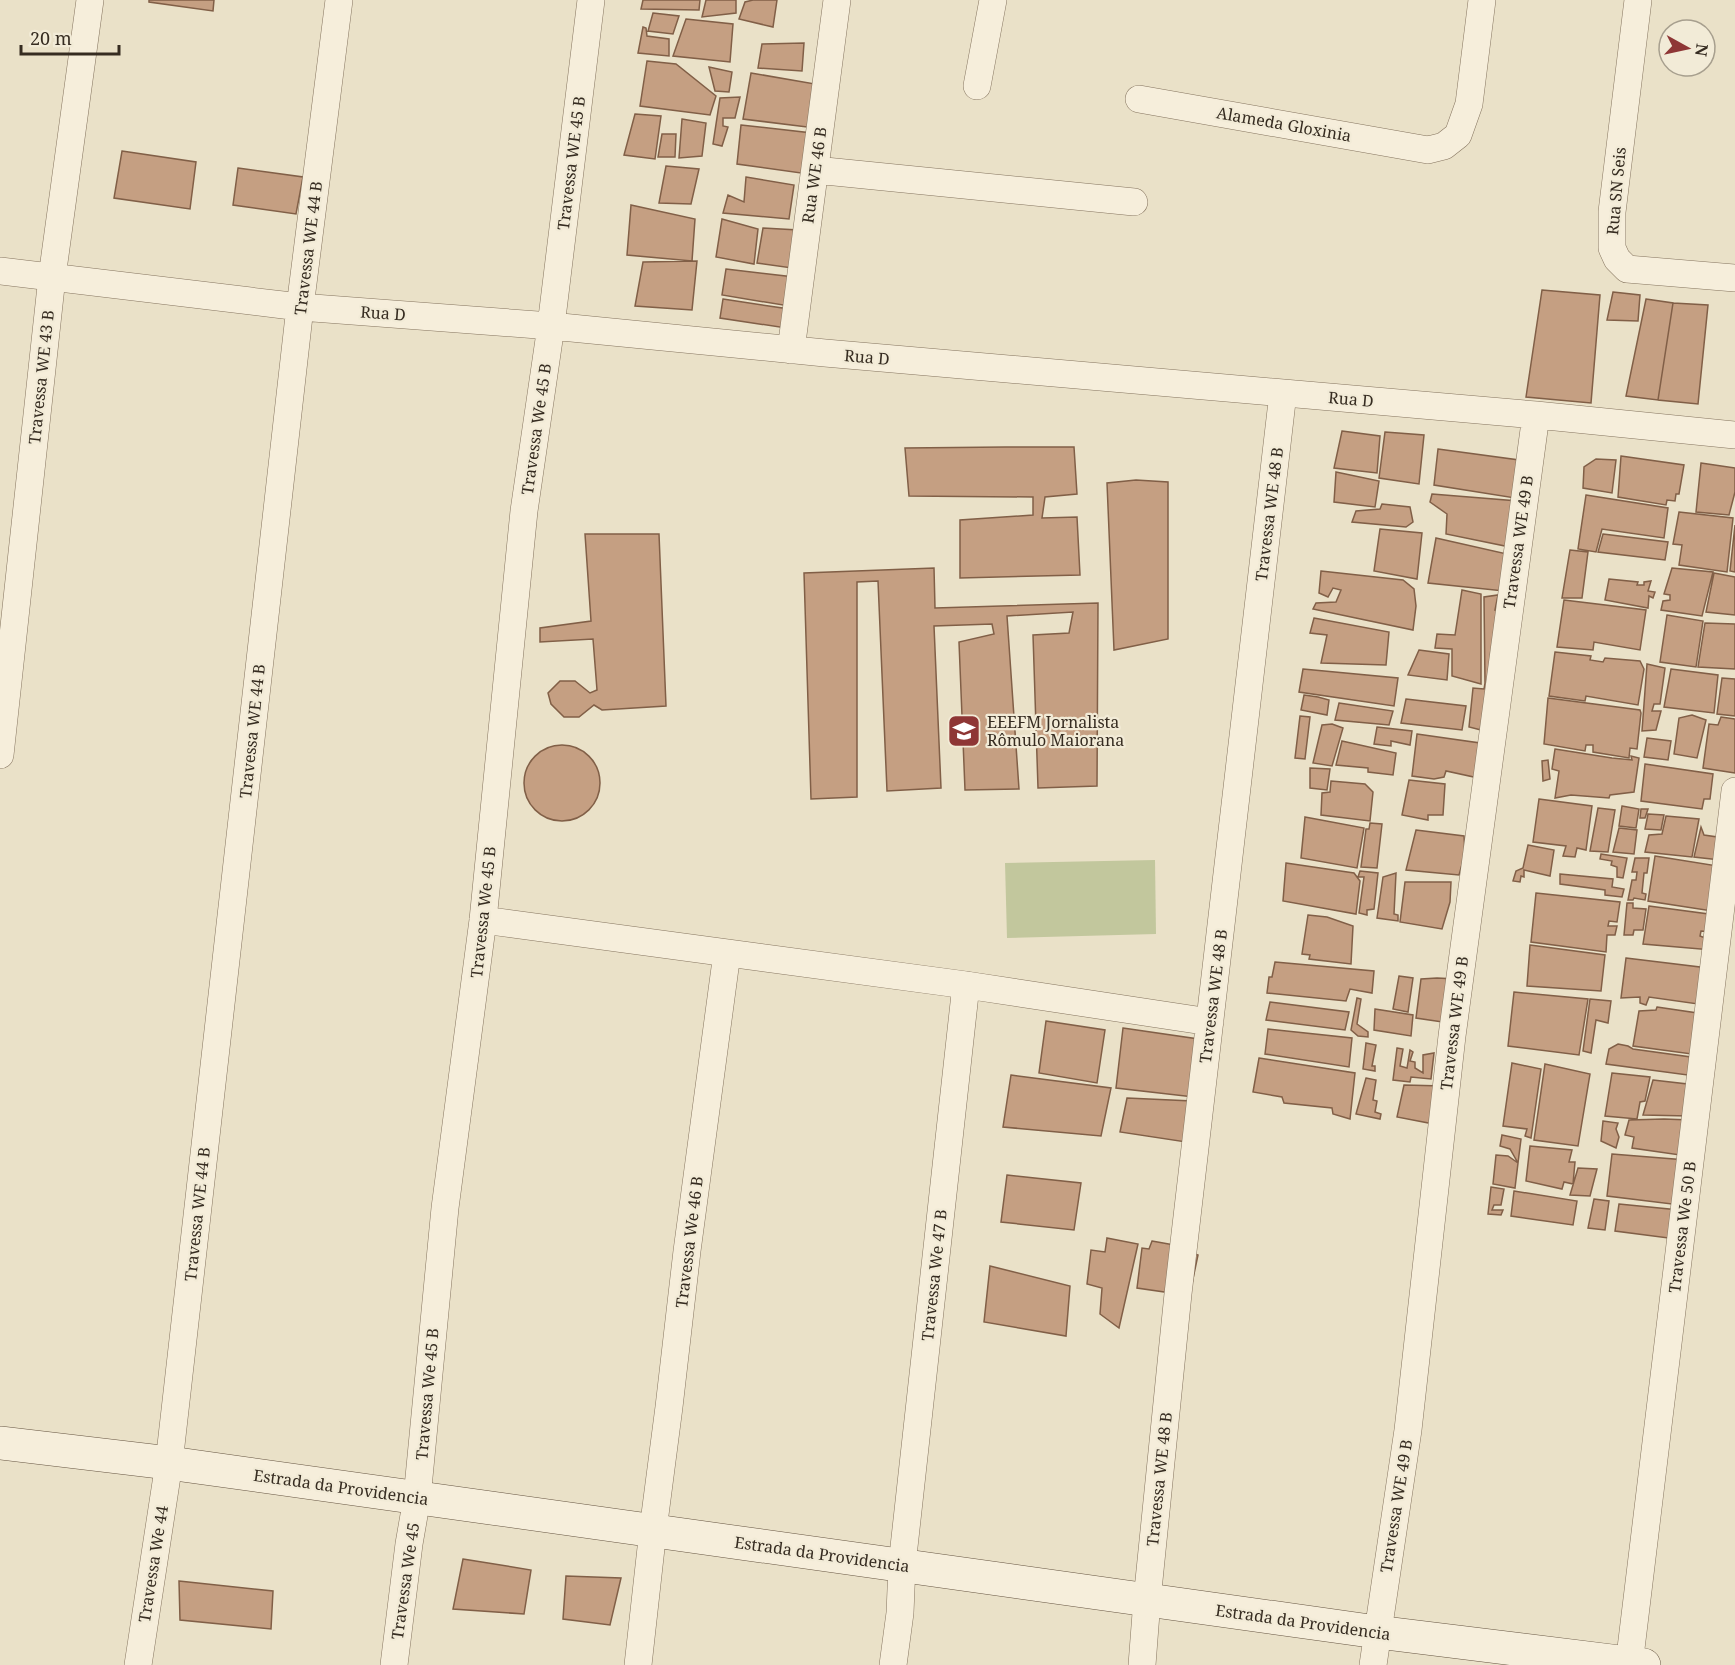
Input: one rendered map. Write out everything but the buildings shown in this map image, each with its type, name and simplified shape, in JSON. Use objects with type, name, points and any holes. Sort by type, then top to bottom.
[{"type":"main road","name":"Estrada da Providencia","points":[[0,1443],[169,1463],[1377,1632],[1634,1664]]},
{"type":"street","name":"Travessa WE 43 B","points":[[0,754],[52,277],[90,0]]},
{"type":"street","name":"Travessa WE 44 B","points":[[169,1463],[300,307],[339,0]]},
{"type":"street","name":"Travessa WE 45 B","points":[[551,326],[591,0]]},
{"type":"street","name":"Rua WE 46 B","points":[[791,350],[837,0]]},
{"type":"street","points":[[977,86],[993,0]]},
{"type":"street","name":"Alameda Gloxinia","points":[[1139,99],[1428,150],[1444,146],[1458,135],[1469,104],[1482,0]]},
{"type":"street","name":"Rua SN Seis","points":[[1638,0],[1612,212],[1612,248],[1617,260],[1627,269],[1735,278]]},
{"type":"street","points":[[815,170],[1134,202]]},
{"type":"street","name":"Rua D","points":[[0,271],[300,307],[551,326],[791,350],[1536,415],[1735,435]]},
{"type":"street","name":"Travessa We 45 B","points":[[417,1498],[445,1208],[483,920],[524,511],[551,326]]},
{"type":"street","name":"Travessa WE 48 B","points":[[1142,1665],[1178,1294],[1283,393]]},
{"type":"street","name":"Travessa WE 49 B","points":[[1373,1665],[1408,1430],[1452,1036],[1536,415]]},
{"type":"street","name":"Travessa We 50 B","points":[[1634,1664],[1735,791]]},
{"type":"street","points":[[483,920],[966,985],[1210,1022]]},
{"type":"street","name":"Travessa We 46 B","points":[[638,1665],[687,1251],[727,953]]},
{"type":"street","name":"Travessa We 47 B","points":[[893,1665],[966,985]]},
{"type":"street","name":"Travessa We 44","points":[[138,1665],[169,1463]]},
{"type":"street","name":"Travessa We 45","points":[[394,1665],[417,1498]]},
{"type":"green space","points":[[1155,860],[1156,934],[1007,938],[1005,863]]},
{"type":"place","name":"EEEFM Jornalista Rômulo Maiorana","points":[[964,731]]}]
